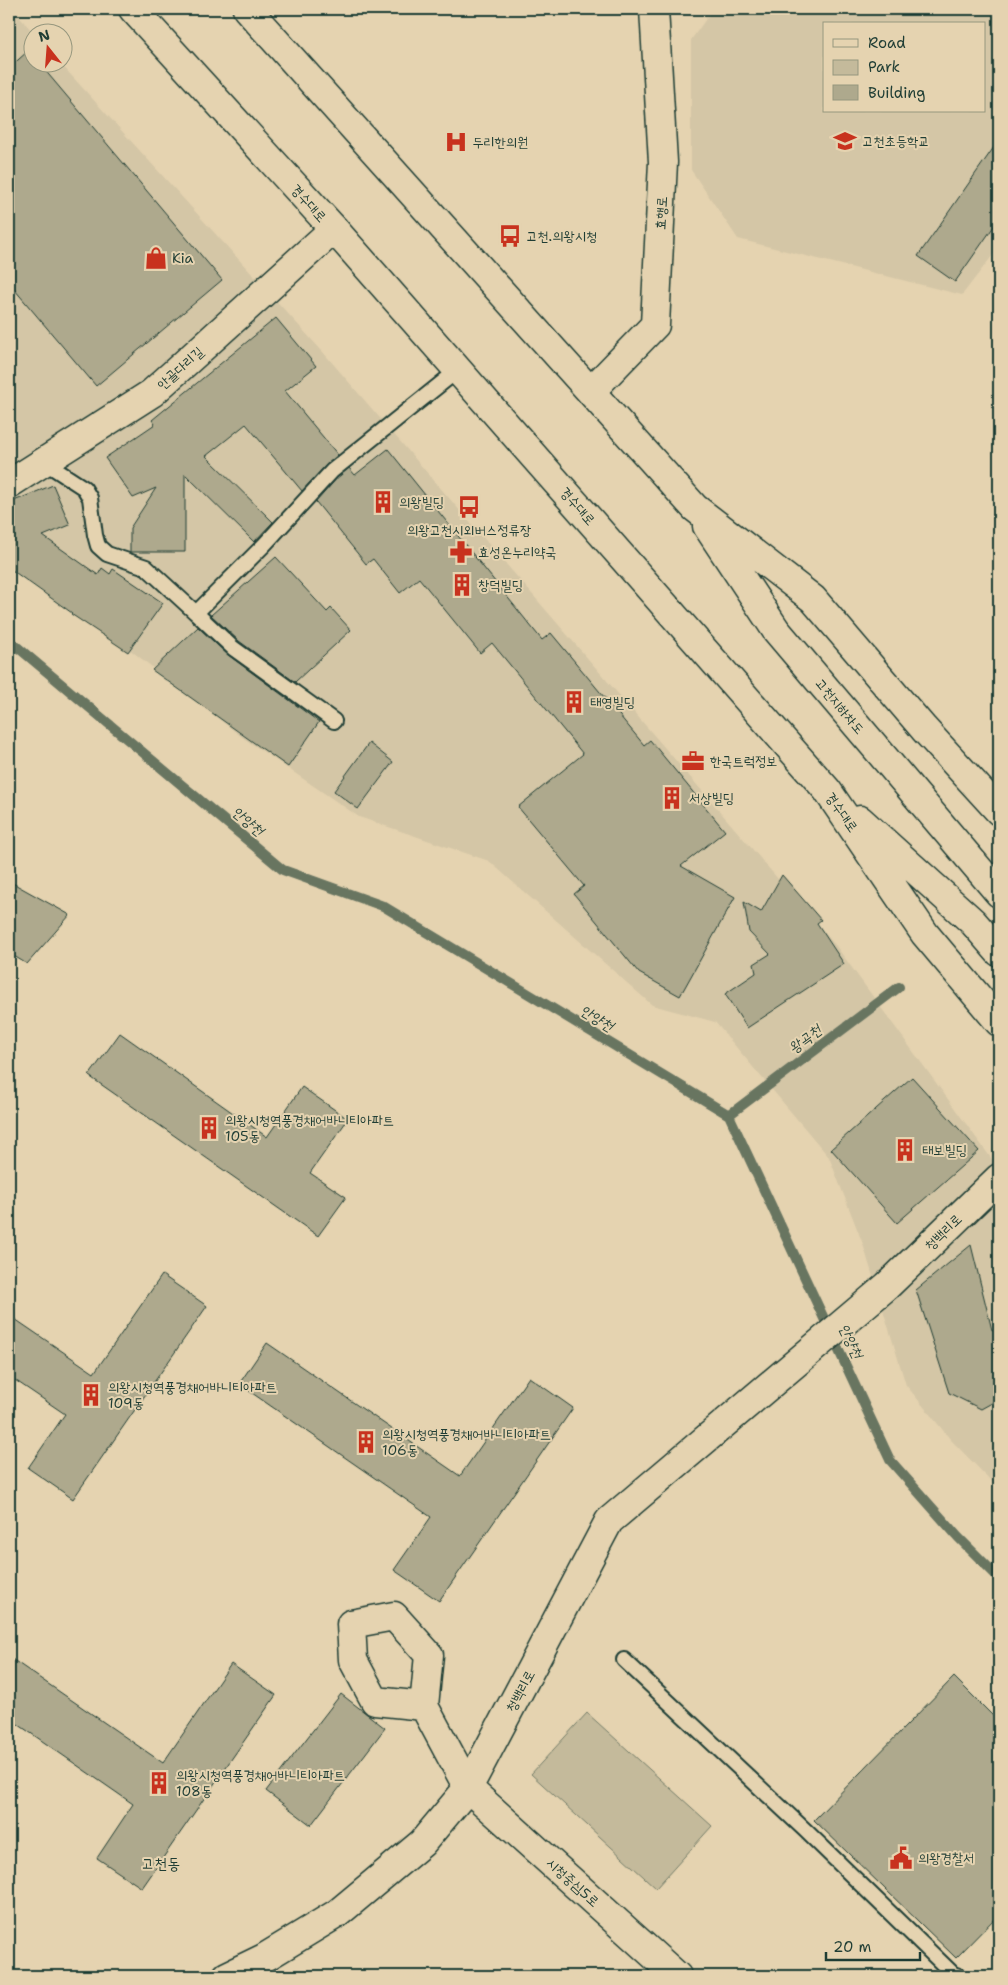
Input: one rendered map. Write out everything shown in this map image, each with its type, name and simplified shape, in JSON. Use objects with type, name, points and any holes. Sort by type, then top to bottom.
[{"type":"main road","name":"경수대로","points":[[133,9],[334,230],[827,790],[926,934],[999,1022]]},
{"type":"main road","points":[[247,9],[696,508],[813,599],[924,729],[999,811]]},
{"type":"main road","name":"효행로","points":[[591,391],[655,325],[663,162],[654,9]]},
{"type":"main road","name":"안골다리길","points":[[9,484],[152,393],[334,230]]},
{"type":"main road","name":"고천지하차도","points":[[696,508],[776,630],[999,893]]},
{"type":"main road","points":[[827,790],[974,922],[999,952]]},
{"type":"main road","name":"청백리로","points":[[227,1976],[264,1958],[338,1913],[422,1843],[468,1788],[610,1522],[887,1286],[999,1178]]},
{"type":"main road","name":"시청중심5로","points":[[424,1706],[468,1788],[677,1976]]},
{"type":"lane","points":[[196,613],[264,545],[332,471],[458,370]]},
{"type":"lane","points":[[44,462],[84,488],[90,498],[98,546],[107,554],[146,567],[233,648],[334,721]]},
{"type":"lane","points":[[624,1660],[805,1830],[953,1974],[959,1976]]},
{"type":"shaded area","points":[[9,9],[12,9],[24,22],[22,22],[22,72],[68,72],[322,351],[836,946],[999,1169],[999,1489],[951,1440],[906,1385],[863,1244],[829,1157],[715,1022],[652,1005],[489,861],[359,817],[242,737],[52,589],[9,562]]},
{"type":"shaded area","name":"고천초등학교","points":[[713,9],[999,9],[999,247],[962,295],[738,239],[691,170],[691,40]]},
{"type":"green space","points":[[587,1713],[712,1826],[656,1888],[531,1774]]},
{"type":"building","points":[[22,56],[22,72],[46,72],[222,280],[96,386],[9,283],[9,68]]},
{"type":"building","points":[[999,140],[999,219],[955,282],[918,256]]},
{"type":"building","points":[[276,318],[316,366],[285,391],[338,455],[302,491],[246,424],[206,456],[273,522],[254,542],[185,474],[185,552],[130,552],[130,528],[156,488],[133,498],[105,458],[155,424],[152,420]]},
{"type":"building","points":[[388,449],[542,640],[551,633],[644,745],[650,740],[725,831],[681,866],[735,897],[680,996],[639,973],[574,894],[584,886],[518,807],[583,754],[492,643],[480,653],[419,578],[400,593],[373,559],[366,564],[316,502],[338,477],[349,468],[355,475]]},
{"type":"building","points":[[53,485],[70,525],[43,536],[98,575],[102,568],[110,574],[113,569],[163,603],[128,652],[71,614],[9,568],[9,503]]},
{"type":"building","points":[[276,557],[327,612],[331,608],[351,630],[295,682],[239,641],[211,615]]},
{"type":"building","points":[[198,627],[228,655],[319,722],[288,767],[152,670]]},
{"type":"building","points":[[369,743],[393,762],[358,809],[334,791]]},
{"type":"building","points":[[782,875],[821,920],[817,923],[844,964],[747,1028],[725,994],[756,973],[754,964],[770,954],[749,932],[744,902],[761,912]]},
{"type":"building","points":[[9,881],[70,915],[27,964],[9,953]]},
{"type":"building","name":"의왕시청역풍경채어바니티아파트 105동","points":[[120,1033],[267,1137],[302,1087],[348,1119],[310,1173],[346,1197],[318,1236],[89,1076]]},
{"type":"building","name":"태보빌딩","points":[[912,1077],[979,1151],[897,1223],[831,1149]]},
{"type":"building","points":[[971,1245],[992,1330],[999,1327],[999,1399],[981,1409],[949,1393],[916,1290]]},
{"type":"building","name":"의왕시청역풍경채어바니티아파트 109동","points":[[162,1275],[207,1306],[73,1499],[28,1468],[65,1414],[9,1376],[9,1315],[94,1373]]},
{"type":"building","name":"의왕시청역풍경채어바니티아파트 106동","points":[[267,1343],[460,1476],[529,1377],[573,1408],[439,1601],[394,1570],[431,1517],[239,1384]]},
{"type":"building","name":"의왕시청역풍경채어바니티아파트 108동","points":[[9,1657],[163,1763],[231,1664],[276,1695],[142,1888],[97,1858],[133,1804],[9,1718]]},
{"type":"building","points":[[954,1677],[999,1722],[999,1914],[956,1958],[814,1820]]},
{"type":"building","points":[[341,1694],[385,1728],[311,1825],[266,1791]]},
{"type":"waterway","name":"안양천","points":[[9,640],[283,870],[383,906],[729,1115],[890,1460],[958,1537],[999,1578]]},
{"type":"waterway","name":"왕곡천","points":[[729,1115],[899,987]]},
{"type":"place","name":"고천초등학교","points":[[845,141]]},
{"type":"place","name":"두리한의원","points":[[456,142]]},
{"type":"place","name":"고천.의왕시청","points":[[510,236]]},
{"type":"place","name":"Kia","points":[[156,258]]},
{"type":"place","name":"의왕빌딩","points":[[383,502]]},
{"type":"place","name":"의왕고천시외버스정류장","points":[[469,507]]},
{"type":"place","name":"효성온누리약국","points":[[461,552]]},
{"type":"place","name":"창덕빌딩","points":[[462,585]]},
{"type":"place","name":"태영빌딩","points":[[574,702]]},
{"type":"place","name":"한국트럭정보","points":[[693,761]]},
{"type":"place","name":"서상빌딩","points":[[672,798]]},
{"type":"place","name":"의왕시청역풍경채어바니티아파트 105동","points":[[209,1128]]},
{"type":"place","name":"태보빌딩","points":[[905,1150]]},
{"type":"place","name":"의왕시청역풍경채어바니티아파트 109동","points":[[91,1395]]},
{"type":"place","name":"의왕시청역풍경채어바니티아파트 106동","points":[[366,1442]]},
{"type":"place","name":"의왕시청역풍경채어바니티아파트 108동","points":[[159,1783]]},
{"type":"place","name":"의왕경찰서","points":[[901,1858]]},
{"type":"district","name":"고천동","points":[[161,1863]]}]
